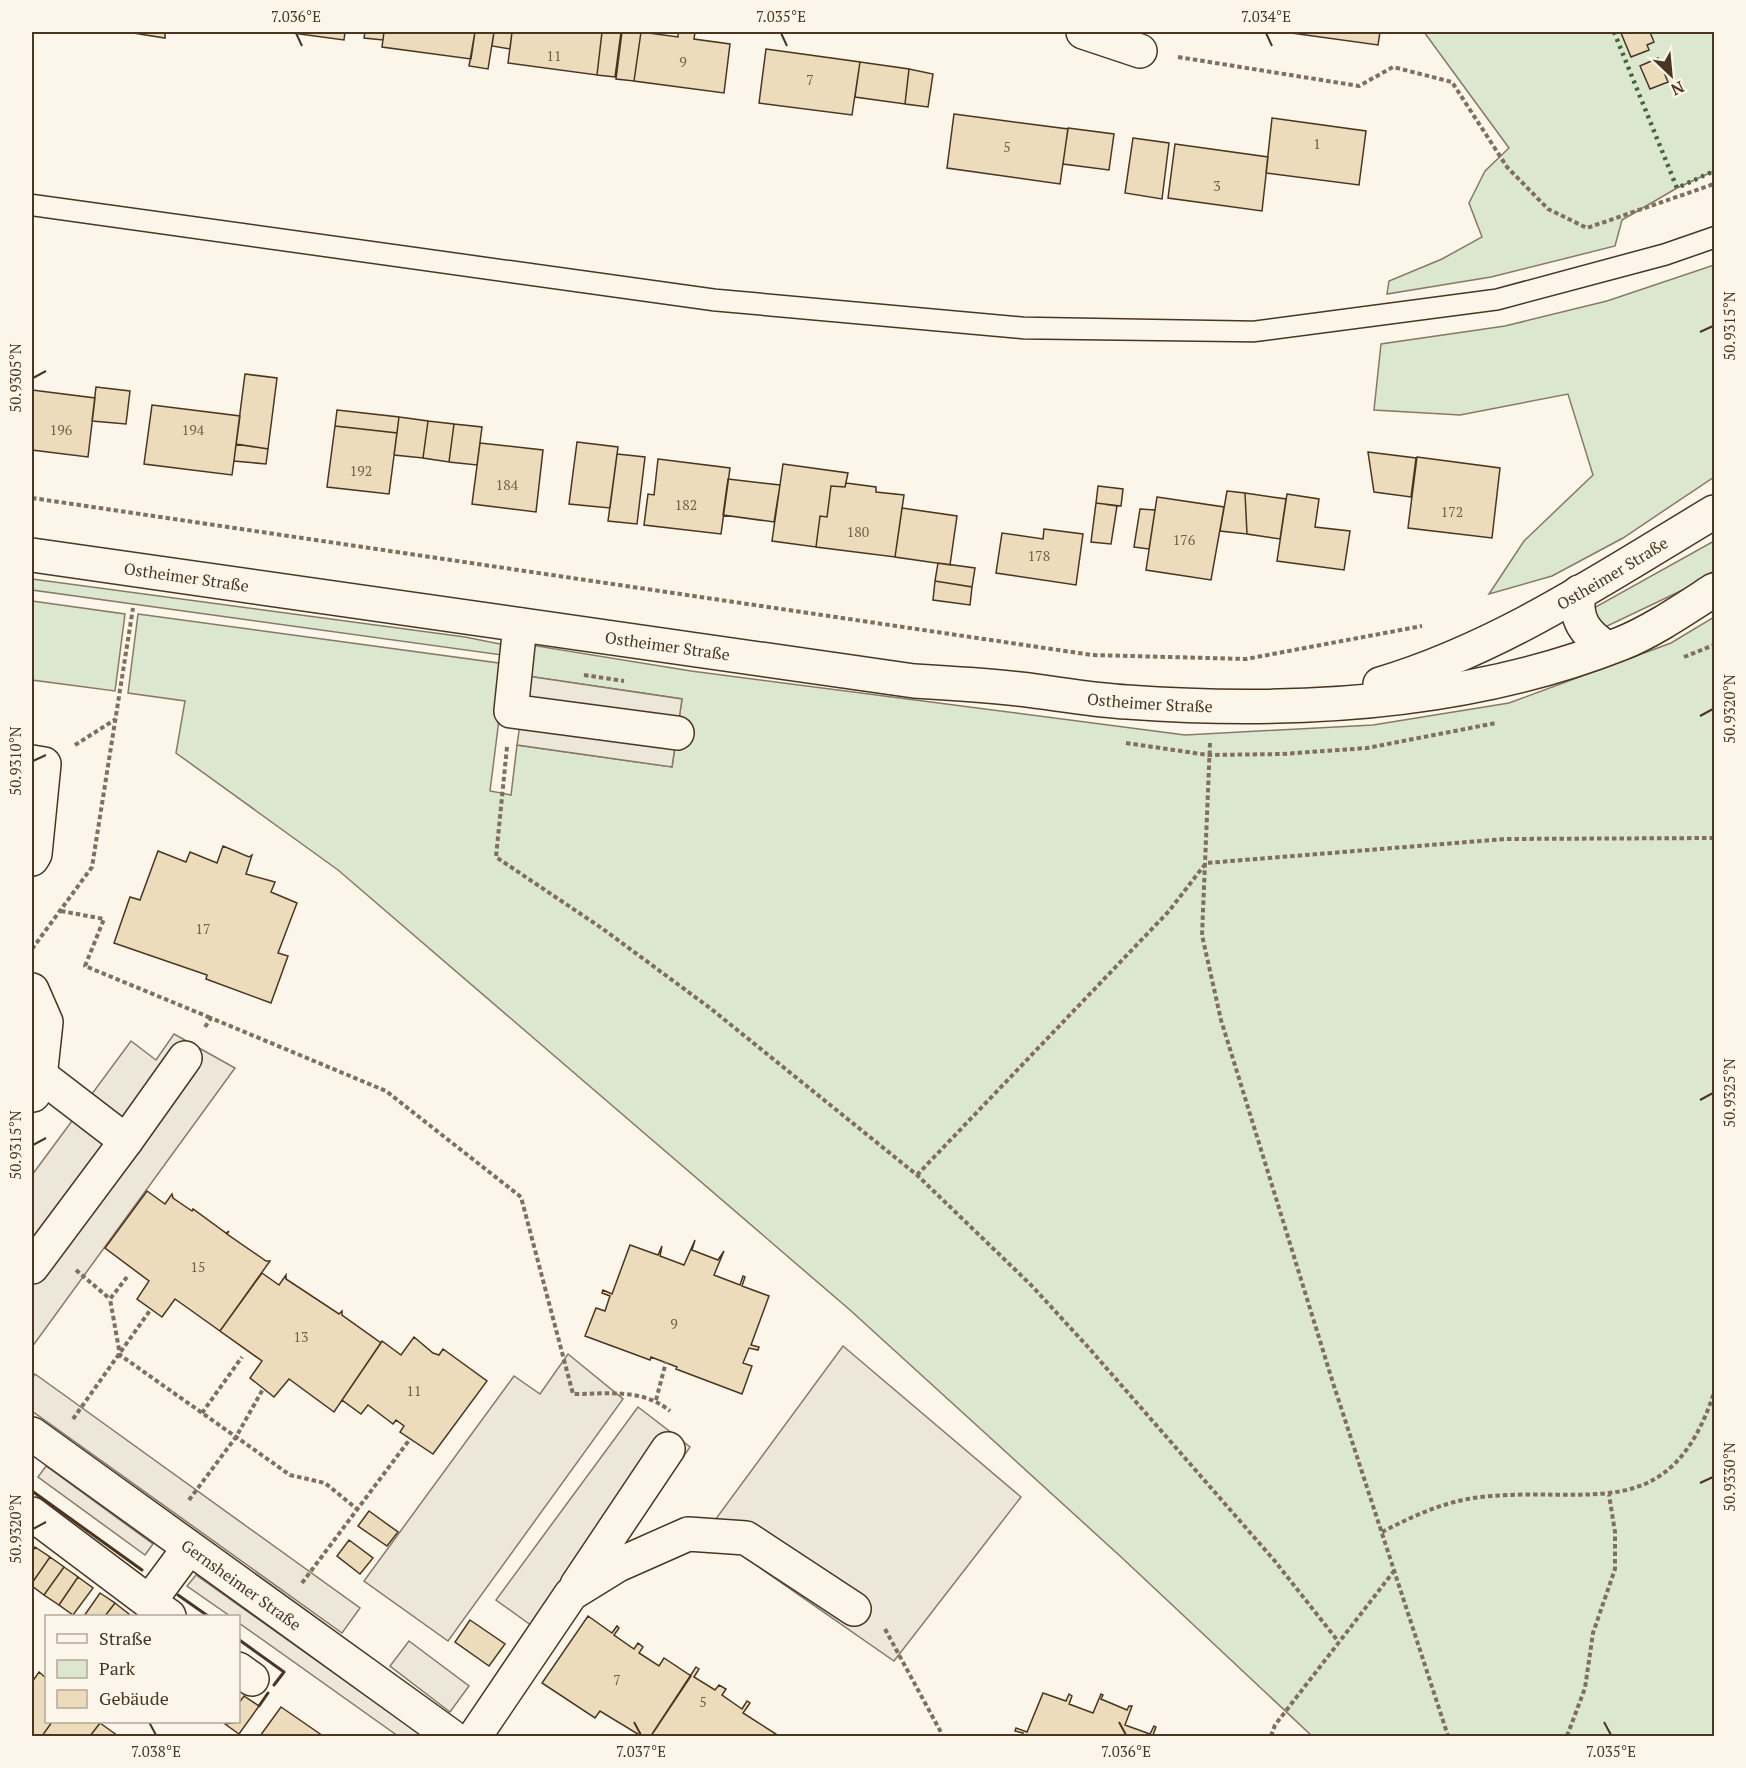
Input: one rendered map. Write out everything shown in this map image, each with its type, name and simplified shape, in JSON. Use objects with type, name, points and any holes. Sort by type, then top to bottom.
[{"type":"main road","points":[[1083,32],[1140,51]]},
{"type":"main road","name":"Ostheimer Straße","points":[[1307,706],[1416,673],[1516,629],[1714,512]]},
{"type":"main road","name":"Ostheimer Straße","points":[[32,555],[914,681],[1015,688],[1125,702],[1214,706],[1307,706],[1440,692],[1523,675],[1622,644],[1714,590]]},
{"type":"main road","points":[[1579,592],[1576,609],[1582,626],[1588,635],[1607,648]]},
{"type":"main road","points":[[520,624],[511,711],[677,733]]},
{"type":"main road","points":[[32,859],[35,854],[38,763]]},
{"type":"main road","points":[[32,990],[46,1022],[36,1086],[126,1141]]},
{"type":"main road","points":[[32,1267],[185,1058]]},
{"type":"main road","name":"Gernsheimer Straße","points":[[42,1441],[451,1737]]},
{"type":"main road","points":[[475,1737],[668,1449]]},
{"type":"main road","points":[[32,1514],[159,1609],[178,1540]]},
{"type":"main road","points":[[571,1594],[618,1565],[688,1534],[746,1538],[854,1609]]},
{"type":"path","points":[[1140,51],[1359,86],[1393,67],[1452,82],[1507,167],[1548,209],[1587,228],[1714,184]]},
{"type":"path","points":[[32,498],[1092,655],[1246,659],[1430,624]]},
{"type":"path","points":[[32,949],[93,867],[133,608]]},
{"type":"path","points":[[1214,706],[1208,755],[1202,935],[1221,1020],[1448,1737]]},
{"type":"path","points":[[511,711],[496,856],[603,929],[710,1008],[917,1175],[1031,1285],[1088,1347],[1274,1560],[1338,1641]]},
{"type":"path","points":[[38,763],[116,718]]},
{"type":"path","points":[[917,1175],[1169,911],[1206,863],[1506,839],[1714,838]]},
{"type":"path","points":[[60,911],[104,919],[85,966],[386,1091],[521,1197],[573,1394],[633,1394],[656,1400],[666,1362]]},
{"type":"path","points":[[185,1058],[211,1018]]},
{"type":"path","points":[[127,1277],[110,1299],[120,1355],[290,1475],[325,1483],[357,1509]]},
{"type":"path","points":[[42,1441],[120,1355],[151,1309]]},
{"type":"path","points":[[202,1413],[242,1357]]},
{"type":"path","points":[[178,1540],[263,1389]]},
{"type":"path","points":[[1382,1532],[1426,1509],[1480,1497],[1609,1496],[1646,1485],[1678,1460],[1703,1426],[1714,1393]]},
{"type":"path","points":[[280,1612],[410,1439]]},
{"type":"path","points":[[1567,1737],[1585,1688],[1593,1633],[1615,1569],[1615,1532],[1609,1496]]},
{"type":"path","points":[[1271,1737],[1275,1725],[1394,1570]]},
{"type":"path","points":[[854,1609],[883,1626],[943,1737]]},
{"type":"green space","points":[[1424,32],[1714,32],[1714,171],[1677,188],[1622,220],[1615,246],[1491,277],[1387,294],[1389,281],[1442,259],[1482,237],[1469,203],[1485,171],[1509,148]]},
{"type":"green space","points":[[1714,265],[1714,477],[1623,538],[1552,576],[1489,594],[1524,541],[1593,475],[1568,394],[1460,415],[1374,410],[1381,344],[1505,326],[1607,301]]},
{"type":"green space","points":[[1714,541],[1714,571],[1691,586],[1601,629],[1592,609]]},
{"type":"green space","points":[[32,579],[465,637],[510,646],[509,656],[32,590]]},
{"type":"green space","points":[[32,601],[125,614],[115,691],[32,680]]},
{"type":"green space","points":[[138,614],[506,664],[490,791],[511,795],[517,745],[672,767],[682,699],[527,676],[531,645],[691,671],[1185,735],[1373,725],[1509,703],[1671,643],[1714,617],[1714,1736],[1312,1736],[1120,1556],[850,1310],[338,870],[176,753],[185,701],[128,693]]},
{"type":"shaded area","points":[[527,676],[682,699],[672,767],[517,745]]},
{"type":"shaded area","points":[[174,1034],[235,1068],[32,1347],[32,1175],[131,1041],[156,1060]]},
{"type":"shaded area","points":[[843,1346],[1021,1497],[894,1661],[707,1531]]},
{"type":"shaded area","points":[[568,1354],[623,1399],[448,1641],[364,1581],[514,1376],[540,1394]]},
{"type":"shaded area","points":[[35,1374],[360,1608],[342,1633],[32,1411],[32,1379]]},
{"type":"shaded area","points":[[638,1407],[690,1447],[557,1644],[496,1600]]},
{"type":"shaded area","points":[[46,1466],[153,1544],[145,1555],[38,1477]]},
{"type":"shaded area","points":[[196,1575],[423,1736],[398,1736],[240,1624],[240,1615],[229,1615],[187,1586]]},
{"type":"shaded area","points":[[409,1641],[469,1686],[450,1712],[390,1666]]},
{"type":"building","points":[[127,32],[165,32],[165,38]]},
{"type":"building","points":[[285,32],[345,32],[344,40]]},
{"type":"building","points":[[365,32],[384,32],[383,40],[364,38]]},
{"type":"building","points":[[384,32],[475,32],[471,59],[382,47]]},
{"type":"building","points":[[475,32],[494,32],[488,69],[469,66]]},
{"type":"building","points":[[494,32],[512,32],[510,49],[492,46]]},
{"type":"building","points":[[512,32],[602,32],[597,75],[508,63]]},
{"type":"building","points":[[602,32],[621,32],[615,77],[597,75]]},
{"type":"building","points":[[622,32],[641,32],[634,81],[616,79]]},
{"type":"building","points":[[641,32],[678,37],[678,32],[695,32],[694,39],[730,44],[724,93],[634,81]]},
{"type":"building","points":[[1284,32],[1380,32],[1378,45]]},
{"type":"building","points":[[1650,32],[1654,42],[1647,45],[1649,50],[1631,57],[1621,33]]},
{"type":"building","points":[[766,49],[860,62],[852,115],[759,103]]},
{"type":"building","points":[[1658,58],[1668,82],[1650,89],[1640,66]]},
{"type":"building","points":[[860,62],[909,69],[905,104],[855,97]]},
{"type":"building","points":[[909,69],[933,74],[928,107],[905,104]]},
{"type":"building","points":[[954,114],[1068,129],[1060,184],[947,168]]},
{"type":"building","points":[[1272,118],[1366,131],[1359,185],[1266,173]]},
{"type":"building","points":[[1068,128],[1114,134],[1109,170],[1063,164]]},
{"type":"building","points":[[1133,138],[1169,143],[1162,199],[1125,193]]},
{"type":"building","points":[[1175,144],[1268,157],[1262,211],[1168,198]]},
{"type":"building","points":[[245,374],[277,378],[268,449],[236,444]]},
{"type":"building","points":[[96,387],[130,391],[126,424],[92,421]]},
{"type":"building","points":[[32,390],[95,398],[88,457],[32,450]]},
{"type":"building","points":[[152,405],[240,416],[232,475],[144,464]]},
{"type":"building","points":[[337,410],[399,417],[397,433],[335,426]]},
{"type":"building","points":[[399,417],[428,421],[423,458],[394,455]]},
{"type":"building","points":[[428,421],[454,424],[449,462],[423,458]]},
{"type":"building","points":[[454,424],[482,427],[477,465],[449,462]]},
{"type":"building","points":[[335,426],[397,433],[389,494],[327,487]]},
{"type":"building","points":[[577,442],[618,447],[610,508],[569,504]]},
{"type":"building","points":[[480,443],[543,450],[536,512],[472,504]]},
{"type":"building","points":[[236,444],[268,449],[266,464],[234,461]]},
{"type":"building","points":[[1368,452],[1416,458],[1411,497],[1374,492]]},
{"type":"building","points":[[617,454],[645,457],[637,524],[608,521]]},
{"type":"building","points":[[1417,457],[1500,468],[1492,538],[1408,528]]},
{"type":"building","points":[[658,459],[730,468],[721,534],[644,525],[648,494],[654,495]]},
{"type":"building","points":[[783,464],[848,473],[845,487],[831,486],[827,517],[820,516],[816,547],[772,541]]},
{"type":"building","points":[[728,479],[780,485],[774,522],[723,515]]},
{"type":"building","points":[[846,483],[876,487],[876,492],[904,495],[895,557],[816,547],[820,516],[827,517],[831,486],[845,487]]},
{"type":"building","points":[[1098,486],[1123,489],[1121,506],[1096,503]]},
{"type":"building","points":[[1227,491],[1245,493],[1247,534],[1220,531]]},
{"type":"building","points":[[1245,493],[1286,499],[1280,539],[1247,534]]},
{"type":"building","points":[[1287,494],[1319,499],[1315,527],[1350,531],[1344,570],[1277,561]]},
{"type":"building","points":[[1157,497],[1224,507],[1211,580],[1146,570]]},
{"type":"building","points":[[1096,503],[1117,506],[1111,544],[1091,542]]},
{"type":"building","points":[[902,508],[957,516],[950,565],[895,557]]},
{"type":"building","points":[[1140,509],[1155,510],[1149,549],[1134,547]]},
{"type":"building","points":[[1044,529],[1083,534],[1076,585],[996,573],[1002,533],[1043,539]]},
{"type":"building","points":[[938,563],[975,568],[972,587],[935,581]]},
{"type":"building","points":[[935,581],[972,587],[970,605],[933,600]]},
{"type":"building","points":[[223,846],[249,857],[252,855],[246,874],[275,882],[271,892],[297,903],[278,953],[288,956],[271,1003],[206,979],[207,975],[114,943],[130,897],[140,900],[158,851],[186,862],[190,852],[217,863]]},
{"type":"building","points":[[147,1191],[165,1204],[172,1194],[173,1198],[192,1211],[193,1209],[226,1233],[229,1231],[227,1234],[266,1261],[270,1261],[220,1331],[175,1299],[162,1317],[137,1299],[149,1281],[105,1248]]},
{"type":"building","points":[[695,1240],[692,1250],[718,1260],[724,1251],[714,1275],[740,1285],[743,1276],[745,1277],[742,1286],[769,1296],[751,1345],[759,1347],[758,1350],[749,1348],[743,1363],[752,1366],[742,1394],[651,1357],[650,1360],[585,1336],[596,1308],[605,1311],[610,1296],[602,1293],[603,1290],[612,1294],[630,1245],[658,1255],[662,1246],[660,1256],[684,1265]]},
{"type":"building","points":[[262,1273],[279,1285],[286,1275],[286,1279],[339,1314],[342,1311],[342,1315],[381,1343],[334,1412],[289,1379],[274,1397],[250,1378],[262,1361],[220,1331]]},
{"type":"building","points":[[414,1337],[433,1353],[439,1355],[443,1349],[487,1381],[433,1454],[400,1432],[404,1426],[396,1420],[393,1424],[368,1405],[361,1414],[342,1400],[382,1341],[401,1355]]},
{"type":"building","points":[[369,1511],[398,1532],[387,1546],[358,1526]]},
{"type":"building","points":[[349,1540],[373,1558],[360,1574],[337,1556]]},
{"type":"building","points":[[35,1547],[50,1557],[32,1583],[32,1552]]},
{"type":"building","points":[[50,1557],[64,1567],[44,1595],[32,1586],[32,1583]]},
{"type":"building","points":[[64,1567],[78,1577],[59,1605],[44,1595]]},
{"type":"building","points":[[78,1577],[93,1588],[73,1615],[59,1605]]},
{"type":"building","points":[[100,1593],[115,1603],[106,1615],[85,1615]]},
{"type":"building","points":[[115,1603],[129,1614],[128,1615],[106,1615]]},
{"type":"building","points":[[588,1616],[612,1633],[617,1626],[619,1628],[614,1635],[634,1649],[638,1643],[643,1647],[639,1653],[659,1666],[664,1658],[691,1676],[651,1736],[641,1736],[600,1711],[595,1718],[542,1683]]},
{"type":"building","points":[[470,1620],[505,1644],[489,1666],[455,1642]]},
{"type":"building","points":[[696,1667],[699,1669],[694,1677],[715,1690],[719,1685],[726,1689],[722,1695],[742,1709],[747,1701],[750,1703],[743,1713],[779,1736],[655,1736],[652,1734]]},
{"type":"building","points":[[39,1672],[45,1677],[45,1723],[51,1723],[42,1736],[32,1736],[32,1682]]},
{"type":"building","points":[[1043,1693],[1066,1701],[1069,1694],[1072,1696],[1069,1704],[1093,1713],[1101,1694],[1103,1695],[1101,1699],[1127,1710],[1129,1706],[1132,1706],[1125,1725],[1150,1734],[1154,1726],[1156,1727],[1153,1735],[1159,1736],[1022,1736],[1023,1733],[1015,1731],[1016,1728],[1027,1732]]},
{"type":"building","points":[[244,1696],[259,1706],[239,1734],[225,1724],[240,1723],[240,1701]]},
{"type":"building","points":[[281,1707],[323,1736],[260,1736]]},
{"type":"building","points":[[51,1723],[100,1723],[90,1736],[42,1736]]},
{"type":"building","points":[[100,1723],[118,1736],[90,1736]]},
{"type":"tram line","points":[[32,194],[716,289],[1024,317],[1253,321],[1495,289],[1662,244],[1714,226]]},
{"type":"tram line","points":[[32,216],[713,311],[1023,339],[1254,342],[1499,310],[1668,265],[1714,249]]},
{"type":"hedge","points":[[1614,32],[1677,188],[1714,171]]},
{"type":"wall","points":[[32,1491],[142,1570]]},
{"type":"wall","points":[[178,1595],[207,1615]]},
{"type":"wall","points":[[240,1640],[284,1672],[274,1685]]},
{"type":"wall","points":[[259,1706],[268,1693]]}]
